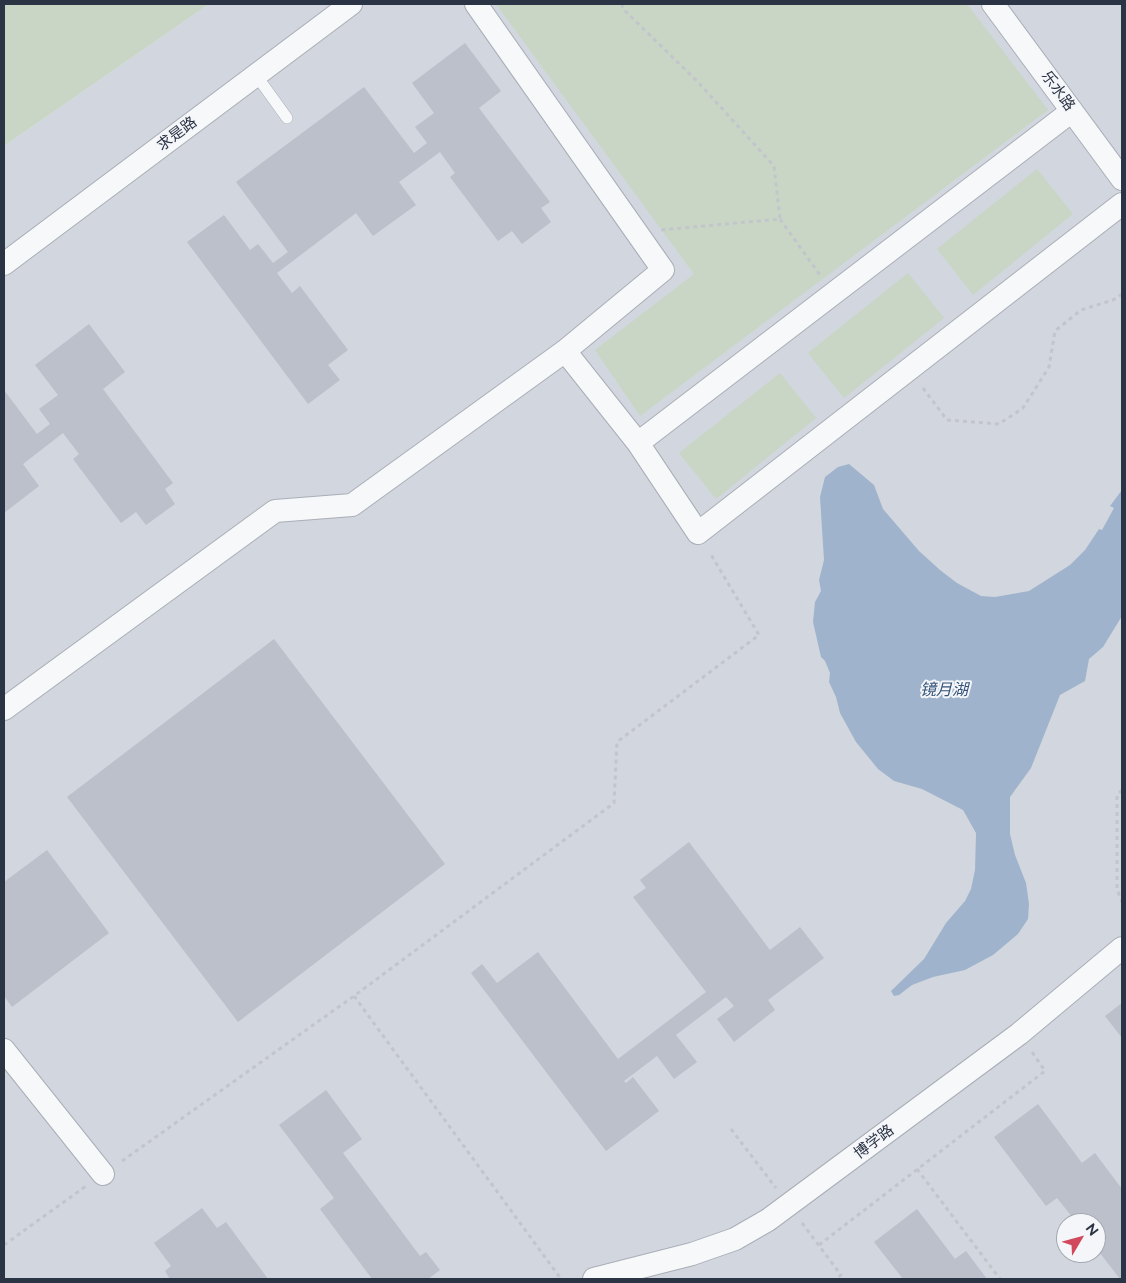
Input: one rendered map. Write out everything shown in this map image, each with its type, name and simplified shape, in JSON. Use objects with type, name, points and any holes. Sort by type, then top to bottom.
[{"type":"street","name":"求是路","points":[[4,264],[351,4]]},
{"type":"street","points":[[4,709],[275,511],[352,505],[565,351],[663,270],[476,4]]},
{"type":"street","name":"乐水路","points":[[993,4],[1122,179]]},
{"type":"street","points":[[638,444],[1072,111]]},
{"type":"street","points":[[565,351],[638,444],[698,533],[1122,204]]},
{"type":"street","name":"博学路","points":[[594,1279],[692,1254],[735,1239],[768,1220],[1019,1034],[1122,948]]},
{"type":"street","points":[[4,1050],[103,1174]]},
{"type":"lane","points":[[256,75],[287,118]]},
{"type":"path","points":[[623,4],[622,8],[697,81],[774,166],[780,218],[833,294]]},
{"type":"path","points":[[636,232],[780,218]]},
{"type":"path","points":[[908,370],[947,420],[999,424],[1023,408],[1049,367],[1055,331],[1081,310],[1114,300],[1122,294]]},
{"type":"path","points":[[4,1245],[354,996],[614,803],[617,742],[759,635],[698,533]]},
{"type":"path","points":[[1122,790],[1117,795],[1117,890],[1122,902]]},
{"type":"path","points":[[354,996],[562,1279]]},
{"type":"path","points":[[819,1246],[1045,1071]]},
{"type":"path","points":[[731,1129],[841,1276],[836,1279]]},
{"type":"path","points":[[917,1169],[1000,1279]]},
{"type":"shaded area","points":[[209,4],[1122,4],[1122,1279],[4,1279],[4,146]]},
{"type":"green space","points":[[4,4],[209,4],[4,146]]},
{"type":"green space","points":[[496,4],[967,4],[1048,110],[640,416],[595,350],[694,274]]},
{"type":"green space","points":[[1037,169],[1073,214],[973,295],[937,249]]},
{"type":"green space","points":[[908,273],[944,318],[844,398],[808,353]]},
{"type":"green space","points":[[780,373],[816,418],[716,499],[679,453]]},
{"type":"water","name":"镜月湖","points":[[849,464],[874,485],[883,509],[919,551],[957,583],[981,596],[995,597],[1029,591],[1070,565],[1085,550],[1099,529],[1102,530],[1114,508],[1110,506],[1122,490],[1122,616],[1103,647],[1089,659],[1085,681],[1060,695],[1031,768],[1010,797],[1010,834],[1015,855],[1026,883],[1029,904],[1028,919],[1018,934],[993,955],[965,970],[933,977],[912,985],[899,995],[894,996],[891,991],[924,959],[946,923],[965,901],[971,889],[975,870],[976,833],[963,810],[922,789],[894,781],[878,769],[856,742],[840,713],[836,697],[829,682],[830,673],[825,661],[821,657],[813,622],[815,602],[821,591],[819,580],[824,560],[820,497],[825,477],[838,467]]},
{"type":"building","points":[[465,43],[501,91],[479,108],[550,202],[541,208],[551,222],[522,244],[512,231],[498,241],[450,177],[455,173],[440,152],[399,182],[416,205],[373,236],[356,213],[277,273],[292,293],[300,286],[348,350],[328,365],[340,380],[308,404],[187,242],[224,215],[250,250],[258,244],[273,263],[288,252],[236,182],[364,87],[414,153],[427,143],[415,127],[434,113],[412,83]]},
{"type":"building","points":[[89,324],[125,372],[103,389],[173,483],[165,489],[175,504],[146,525],[136,512],[121,523],[73,459],[79,454],[63,433],[23,464],[39,486],[4,513],[4,390],[37,434],[50,424],[39,409],[58,395],[35,365]]},
{"type":"building","points":[[274,639],[445,864],[238,1022],[67,797]]},
{"type":"building","points":[[689,842],[770,950],[800,927],[824,958],[768,1000],[775,1010],[734,1042],[717,1019],[734,1006],[726,997],[676,1035],[697,1062],[674,1079],[657,1056],[624,1081],[626,1083],[633,1077],[659,1111],[606,1151],[471,973],[482,964],[497,983],[538,952],[618,1059],[706,992],[633,897],[646,888],[640,880]]},
{"type":"building","points":[[47,850],[109,933],[12,1007],[4,996],[4,882]]},
{"type":"building","points":[[1122,1003],[1122,1038],[1105,1016]]},
{"type":"building","points":[[326,1090],[362,1139],[343,1153],[420,1256],[426,1252],[440,1270],[428,1279],[372,1279],[320,1209],[334,1198],[279,1125]]},
{"type":"building","points":[[1038,1104],[1082,1163],[1095,1153],[1122,1189],[1122,1279],[1106,1261],[1106,1213],[1069,1213],[1057,1198],[1046,1206],[994,1137]]},
{"type":"building","points":[[202,1208],[217,1228],[226,1222],[268,1279],[170,1279],[165,1271],[171,1266],[154,1243]]},
{"type":"building","points":[[917,1209],[955,1259],[966,1251],[987,1279],[903,1279],[874,1242]]}]
